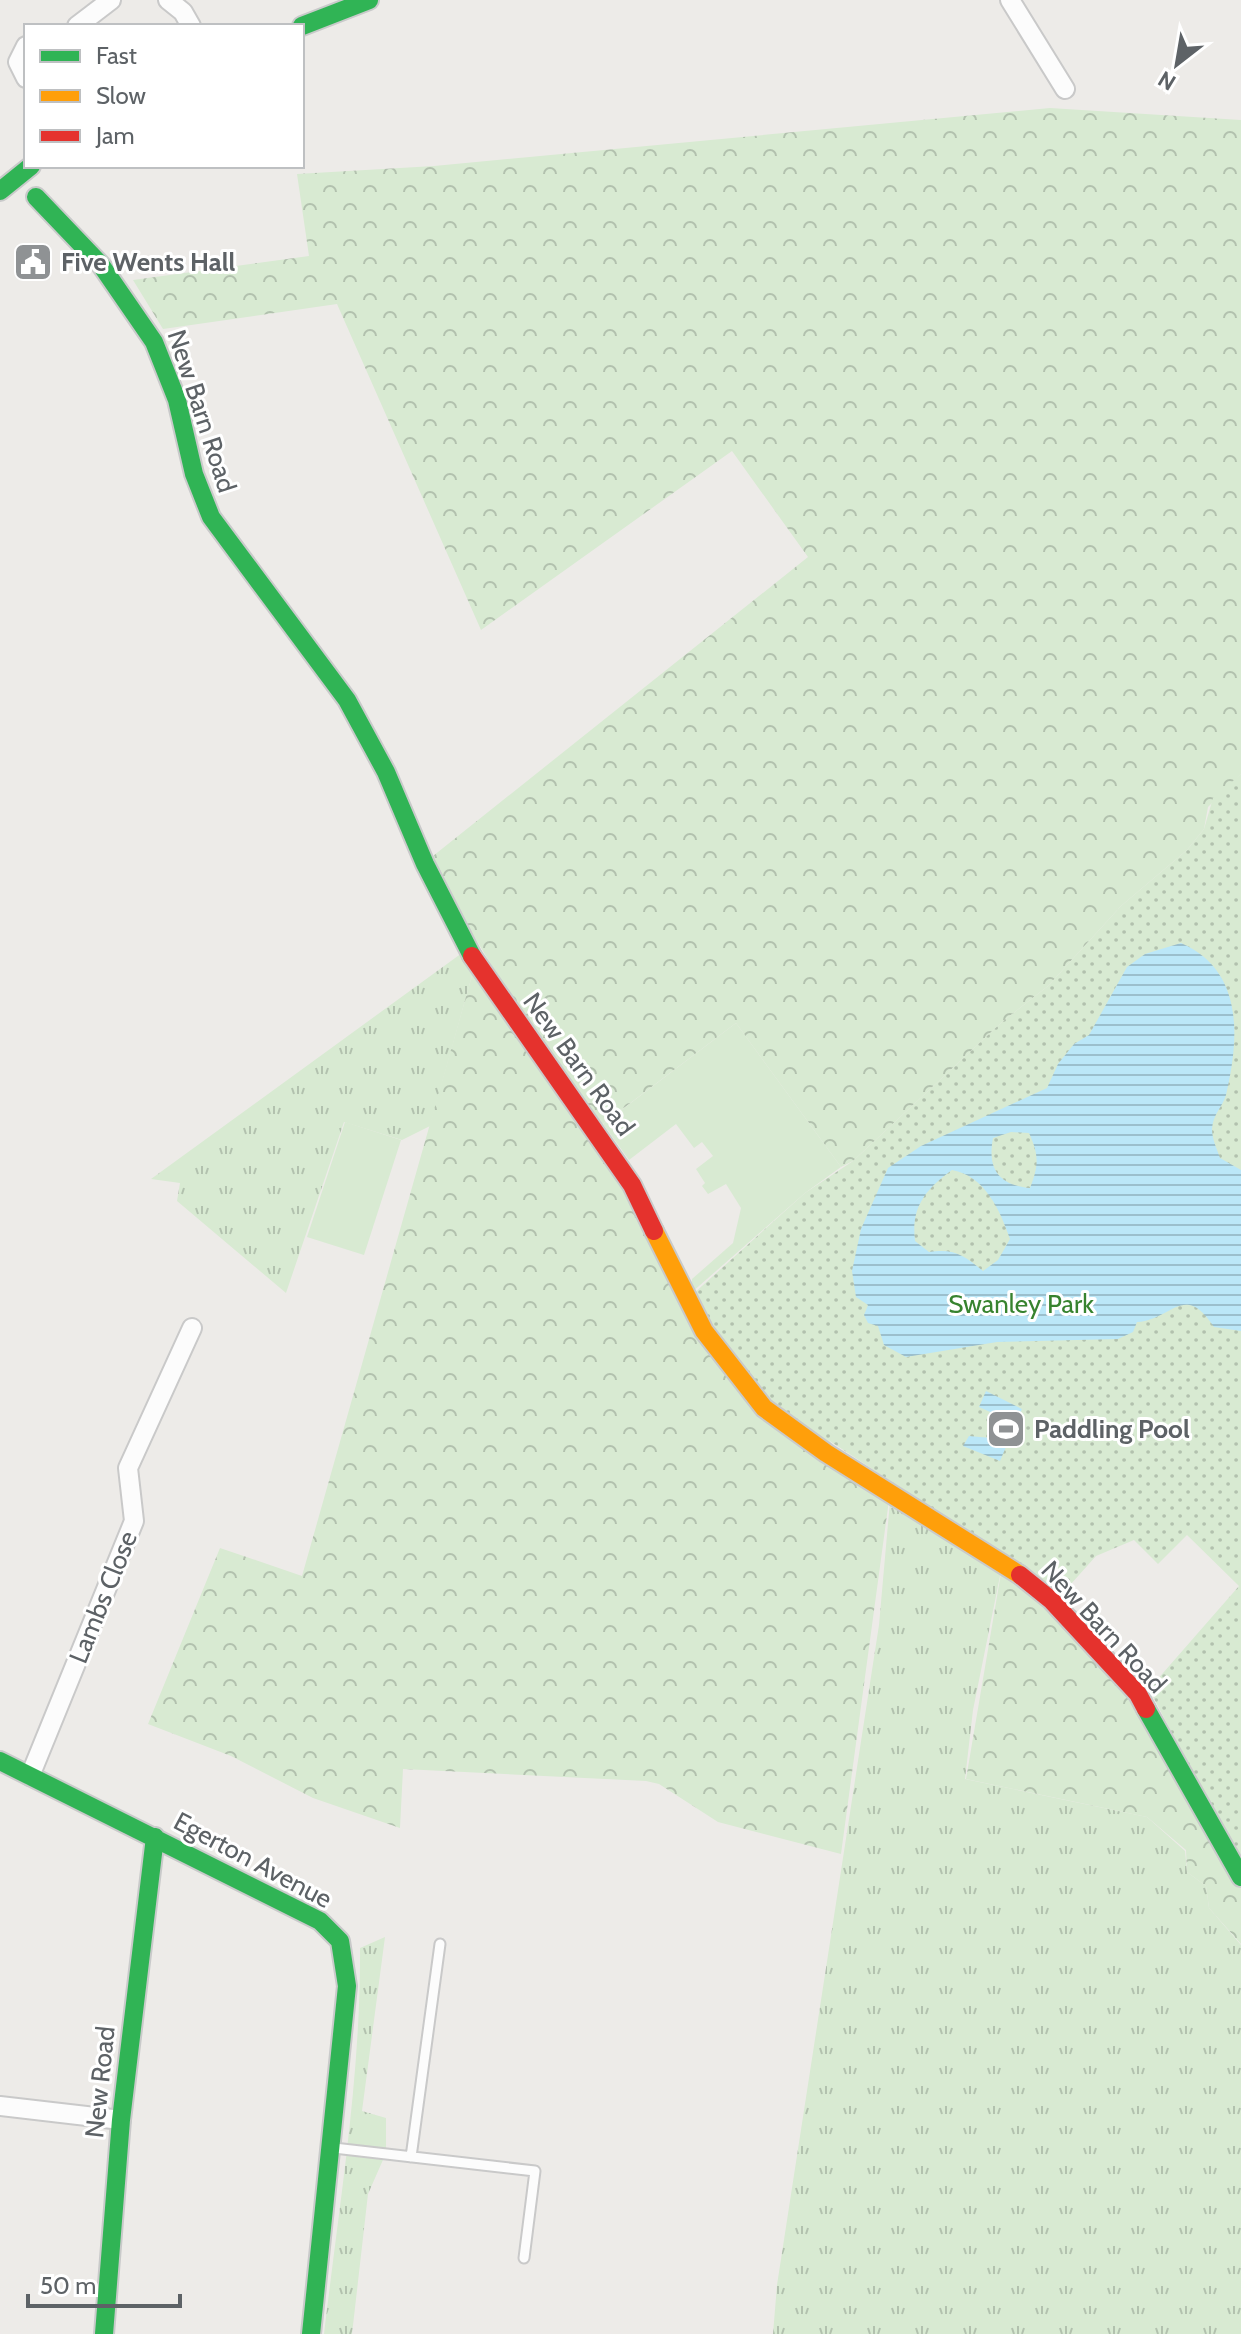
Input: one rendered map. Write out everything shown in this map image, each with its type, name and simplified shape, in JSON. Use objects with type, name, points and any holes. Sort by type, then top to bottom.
[{"type":"street","points":[[80,24],[111,0]]},
{"type":"street","points":[[168,0],[183,12],[190,24]]},
{"type":"street","points":[[304,25],[369,0]]},
{"type":"street","points":[[1010,0],[1065,89]]},
{"type":"street","points":[[24,50],[18,62],[24,74]]},
{"type":"street","points":[[0,191],[29,168]]},
{"type":"street","name":"New Barn Road","points":[[0,191],[36,197],[83,241],[146,323],[176,397],[197,491],[211,517],[347,700],[386,772],[425,864],[469,951],[632,1185],[704,1331],[764,1408],[826,1453],[1003,1561],[1051,1600],[1138,1694],[1241,1877]]},
{"type":"street","name":"Lambs Close","points":[[30,1776],[134,1521],[128,1468],[192,1328]]},
{"type":"street","name":"Egerton Avenue","points":[[0,1761],[320,1921],[340,1941],[347,1986],[311,2334]]},
{"type":"street","name":"New Road","points":[[104,2334],[121,2120],[155,1837]]},
{"type":"street","points":[[0,2106],[121,2120]]},
{"type":"lane","points":[[411,2157],[440,1944]]},
{"type":"lane","points":[[331,2148],[535,2171],[524,2258]]},
{"type":"green space","points":[[1050,108],[1241,120],[1241,774],[1208,807],[1204,829],[1187,850],[1121,906],[1048,986],[1002,1022],[853,1161],[841,1167],[736,1023],[600,1126],[530,1029],[428,860],[808,557],[732,451],[481,630],[337,304],[163,329],[133,280],[309,256],[297,174],[434,166]]},
{"type":"green space","name":"Swanley Park","points":[[1241,774],[1241,1865],[1149,1689],[1239,1586],[1187,1535],[1158,1564],[1134,1540],[1096,1556],[1062,1594],[766,1399],[692,1295],[805,1193],[853,1161],[1002,1022],[1048,986],[1121,906],[1187,850],[1204,829],[1213,798]]},
{"type":"green space","points":[[462,953],[473,972],[430,1126],[402,1140],[344,1122],[286,1293],[177,1201],[180,1183],[151,1179]]},
{"type":"green space","points":[[473,972],[606,1155],[672,1285],[889,1500],[841,1854],[718,1822],[659,1784],[646,1781],[403,1769],[400,1828],[313,1798],[231,1756],[148,1724],[220,1548],[302,1576]]},
{"type":"green space","points":[[736,1023],[841,1167],[805,1193],[691,1293],[692,1279],[733,1243],[741,1208],[726,1184],[708,1194],[696,1169],[713,1156],[702,1142],[694,1148],[676,1124],[629,1160],[603,1124]]},
{"type":"green space","points":[[345,1122],[401,1140],[364,1255],[307,1237]]},
{"type":"green space","points":[[890,1501],[1002,1566],[973,1710],[965,1779],[1147,1817],[1185,1851],[1187,1872],[1206,1886],[1209,1908],[1241,1945],[1241,2334],[773,2334],[777,2285],[879,1625]]},
{"type":"green space","points":[[1002,1567],[1119,1682],[1241,1885],[1241,1944],[1209,1908],[1206,1886],[1187,1872],[1186,1850],[1147,1817],[966,1779]]},
{"type":"green space","points":[[385,1937],[362,2111],[386,2118],[386,2153],[368,2194],[352,2334],[324,2334],[353,2093],[360,1948]]},
{"type":"water","points":[[1181,943],[1201,954],[1226,986],[1232,1005],[1234,1048],[1231,1071],[1226,1095],[1212,1129],[1220,1158],[1241,1170],[1241,1331],[1214,1327],[1204,1313],[1186,1305],[1137,1322],[1133,1332],[1118,1339],[997,1342],[906,1357],[884,1345],[878,1326],[868,1323],[864,1315],[868,1305],[856,1297],[852,1271],[861,1229],[888,1168],[921,1146],[1047,1088],[1058,1064],[1074,1044],[1089,1035],[1127,967],[1145,954]],"holes":[[[1011,1132],[1029,1133],[1035,1148],[1037,1160],[1030,1188],[1003,1179],[994,1167],[993,1138]],[[952,1170],[974,1179],[990,1196],[1010,1239],[998,1260],[983,1271],[958,1254],[929,1252],[915,1241],[915,1218],[922,1200]]]},
{"type":"water","name":"Paddling Pool","points":[[986,1391],[1022,1409],[1000,1461],[963,1446],[969,1436],[991,1438],[1000,1421],[997,1415],[979,1407]]},
{"type":"traffic: fast","points":[[304,25],[369,0]]},
{"type":"traffic: fast","points":[[0,191],[29,168]]},
{"type":"traffic: fast","points":[[36,197],[101,265],[154,342],[177,400],[194,474],[211,517],[347,700],[386,772],[425,864],[472,956]]},
{"type":"traffic: fast","points":[[1146,1709],[1241,1877]]},
{"type":"traffic: fast","points":[[0,1761],[320,1921],[340,1941],[347,1986],[311,2334]]},
{"type":"traffic: fast","points":[[104,2334],[121,2120],[155,1837]]},
{"type":"traffic: slow","points":[[654,1231],[704,1331],[764,1408],[826,1453],[1020,1575]]},
{"type":"traffic: jam","points":[[472,956],[632,1185],[654,1231]]},
{"type":"traffic: jam","points":[[1020,1575],[1051,1600],[1138,1694],[1146,1709]]},
{"type":"place","name":"Five Wents Hall","points":[[33,262]]},
{"type":"place","name":"Paddling Pool","points":[[1006,1429]]}]
